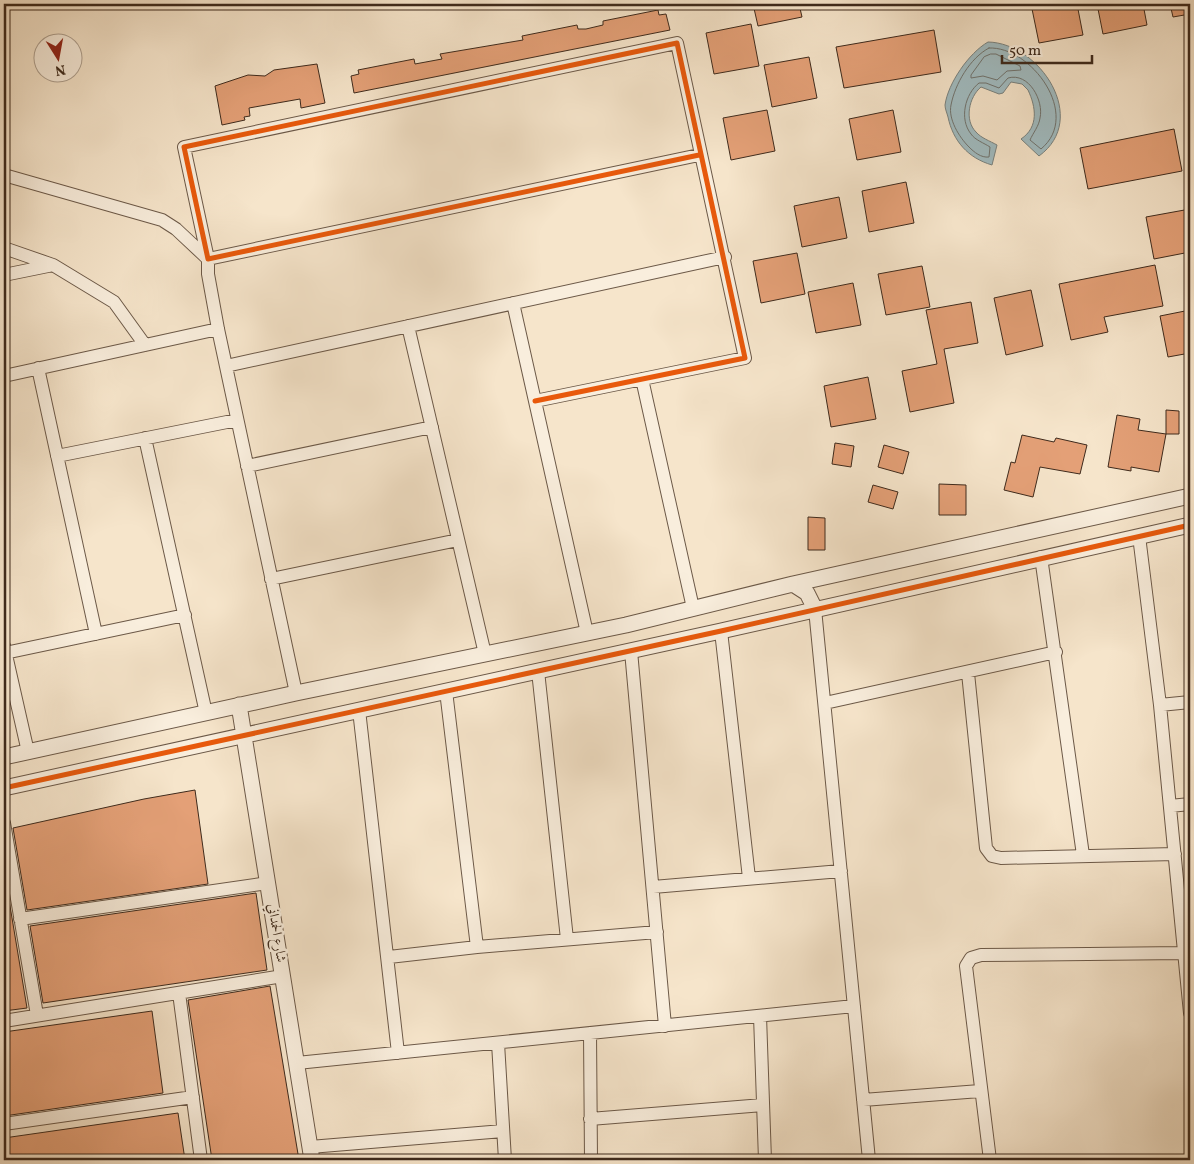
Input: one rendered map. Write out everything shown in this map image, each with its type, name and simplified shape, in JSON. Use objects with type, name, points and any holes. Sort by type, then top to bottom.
[{"type":"street","points":[[296,693],[218,329],[208,274],[208,259],[184,147],[677,43],[700,155],[725,257],[745,358],[535,402]]},
{"type":"street","points":[[208,259],[700,155]]},
{"type":"street","points":[[4,175],[162,220],[176,229],[208,259]]},
{"type":"street","points":[[4,248],[53,265],[114,302],[145,345]]},
{"type":"street","points":[[226,366],[725,257]]},
{"type":"street","points":[[4,275],[53,265]]},
{"type":"street","points":[[513,303],[587,633]]},
{"type":"street","points":[[408,326],[485,654]]},
{"type":"street","points":[[4,376],[218,329]]},
{"type":"street","points":[[38,368],[96,634]]},
{"type":"street","points":[[642,379],[693,608]]},
{"type":"street","points":[[57,456],[237,420]]},
{"type":"street","points":[[247,466],[432,427]]},
{"type":"street","points":[[145,438],[206,712]]},
{"type":"street","points":[[4,757],[206,712],[587,633],[793,584],[1190,496]]},
{"type":"street","points":[[4,788],[721,631],[1190,525]]},
{"type":"street","points":[[1139,536],[1160,705],[1175,854],[1184,891],[1184,953],[1190,1013]]},
{"type":"street","points":[[271,579],[458,540]]},
{"type":"street","points":[[1041,558],[1056,652],[1083,855]]},
{"type":"street","points":[[793,584],[808,593],[815,609],[869,1160]]},
{"type":"street","points":[[28,752],[4,649],[96,634],[185,615]]},
{"type":"street","points":[[721,631],[750,878]]},
{"type":"street","points":[[630,651],[666,1026]]},
{"type":"street","points":[[825,703],[968,673],[1056,652]]},
{"type":"street","points":[[538,671],[567,939]]},
{"type":"street","points":[[968,673],[986,848],[992,856],[1001,858],[1175,854]]},
{"type":"street","points":[[446,691],[477,947]]},
{"type":"street","points":[[1160,705],[1190,702]]},
{"type":"street","name":"شارع الحمداني","points":[[239,705],[246,735],[311,1154]]},
{"type":"street","points":[[359,710],[389,957],[398,1053]]},
{"type":"street","points":[[1170,806],[1190,804]]},
{"type":"street","points":[[4,823],[37,1016]]},
{"type":"street","points":[[653,887],[841,871]]},
{"type":"street","points":[[20,919],[268,883]]},
{"type":"street","points":[[389,957],[477,947],[657,932]]},
{"type":"street","points":[[990,1160],[966,966],[971,958],[981,956],[1184,953]]},
{"type":"street","points":[[4,1021],[283,976]]},
{"type":"street","points":[[179,993],[201,1160]]},
{"type":"street","points":[[297,1063],[854,1006]]},
{"type":"street","points":[[760,1016],[765,1160]]},
{"type":"street","points":[[590,1033],[591,1160]]},
{"type":"street","points":[[498,1043],[504,1160]]},
{"type":"street","points":[[863,1100],[980,1091]]},
{"type":"street","points":[[4,1124],[193,1097]]},
{"type":"street","points":[[590,1119],[763,1104]]},
{"type":"street","points":[[311,1154],[503,1131]]},
{"type":"water","points":[[988,42],[1007,46],[1025,55],[1040,69],[1052,85],[1059,104],[1060,123],[1054,141],[1039,156],[1021,139],[1031,129],[1034,116],[1031,96],[1022,84],[1011,82],[1003,93],[999,94],[981,87],[971,102],[969,115],[972,127],[980,136],[997,145],[992,165],[983,162],[969,153],[958,141],[950,126],[945,105],[950,87],[960,69],[974,53]]},
{"type":"building","points":[[753,4],[799,4],[802,17],[758,26]]},
{"type":"building","points":[[1031,4],[1077,4],[1083,35],[1039,43]]},
{"type":"building","points":[[1097,4],[1143,4],[1147,25],[1103,34]]},
{"type":"building","points":[[1170,4],[1190,4],[1190,14],[1173,17]]},
{"type":"building","points":[[658,10],[659,15],[666,14],[670,30],[354,93],[351,76],[359,74],[358,70],[414,59],[415,64],[442,59],[440,54],[523,40],[522,36],[577,25],[578,29],[586,29],[603,25],[603,21]]},
{"type":"building","points":[[751,24],[759,66],[714,74],[706,33]]},
{"type":"building","points":[[934,30],[941,72],[844,88],[836,47]]},
{"type":"building","points":[[809,57],[817,98],[772,107],[764,65]]},
{"type":"building","points":[[317,64],[325,103],[301,108],[300,99],[249,108],[250,116],[244,117],[245,120],[222,125],[215,86],[248,75],[265,76],[274,70]]},
{"type":"building","points":[[767,110],[775,151],[731,160],[723,118]]},
{"type":"building","points":[[893,110],[901,152],[857,160],[849,119]]},
{"type":"building","points":[[1174,129],[1182,171],[1088,189],[1080,148]]},
{"type":"building","points":[[906,182],[914,223],[869,232],[862,191]]},
{"type":"building","points":[[839,197],[847,238],[802,247],[794,206]]},
{"type":"building","points":[[1190,209],[1190,252],[1154,259],[1146,217]]},
{"type":"building","points":[[797,253],[805,294],[761,303],[753,261]]},
{"type":"building","points":[[1155,265],[1163,306],[1104,317],[1108,332],[1071,340],[1059,284]]},
{"type":"building","points":[[922,266],[930,307],[886,315],[878,274]]},
{"type":"building","points":[[853,283],[861,325],[816,333],[808,292]]},
{"type":"building","points":[[1031,290],[1043,346],[1006,355],[994,298]]},
{"type":"building","points":[[971,302],[978,343],[944,349],[954,403],[910,412],[902,371],[937,364],[926,310]]},
{"type":"building","points":[[1190,310],[1190,353],[1168,357],[1160,316]]},
{"type":"building","points":[[868,377],[876,419],[831,427],[824,386]]},
{"type":"building","points":[[1166,410],[1179,411],[1179,434],[1166,434]]},
{"type":"building","points":[[1117,415],[1140,419],[1138,430],[1166,434],[1159,472],[1131,467],[1131,471],[1108,467]]},
{"type":"building","points":[[1022,435],[1054,442],[1056,438],[1087,445],[1080,474],[1040,467],[1033,497],[1004,490],[1011,462],[1015,463]]},
{"type":"building","points":[[835,443],[854,446],[851,467],[832,464]]},
{"type":"building","points":[[884,445],[909,452],[903,474],[878,467]]},
{"type":"building","points":[[939,484],[966,485],[966,515],[939,515]]},
{"type":"building","points":[[873,485],[898,492],[893,509],[868,502]]},
{"type":"building","points":[[808,517],[825,518],[825,550],[808,550]]},
{"type":"building","points":[[195,790],[208,884],[27,910],[13,828],[144,799]]},
{"type":"building","points":[[4,870],[27,1008],[4,1011]]},
{"type":"building","points":[[256,893],[267,970],[43,1003],[30,926]]},
{"type":"building","points":[[270,986],[299,1160],[212,1160],[188,1000]]},
{"type":"building","points":[[152,1011],[163,1093],[4,1116],[4,1032]]},
{"type":"building","points":[[178,1113],[185,1160],[4,1160],[4,1138]]},
{"type":"cycle path","points":[[535,401],[745,358],[677,43],[184,147],[208,259],[699,155]]},
{"type":"cycle path","points":[[4,788],[721,631],[1190,525]]}]
